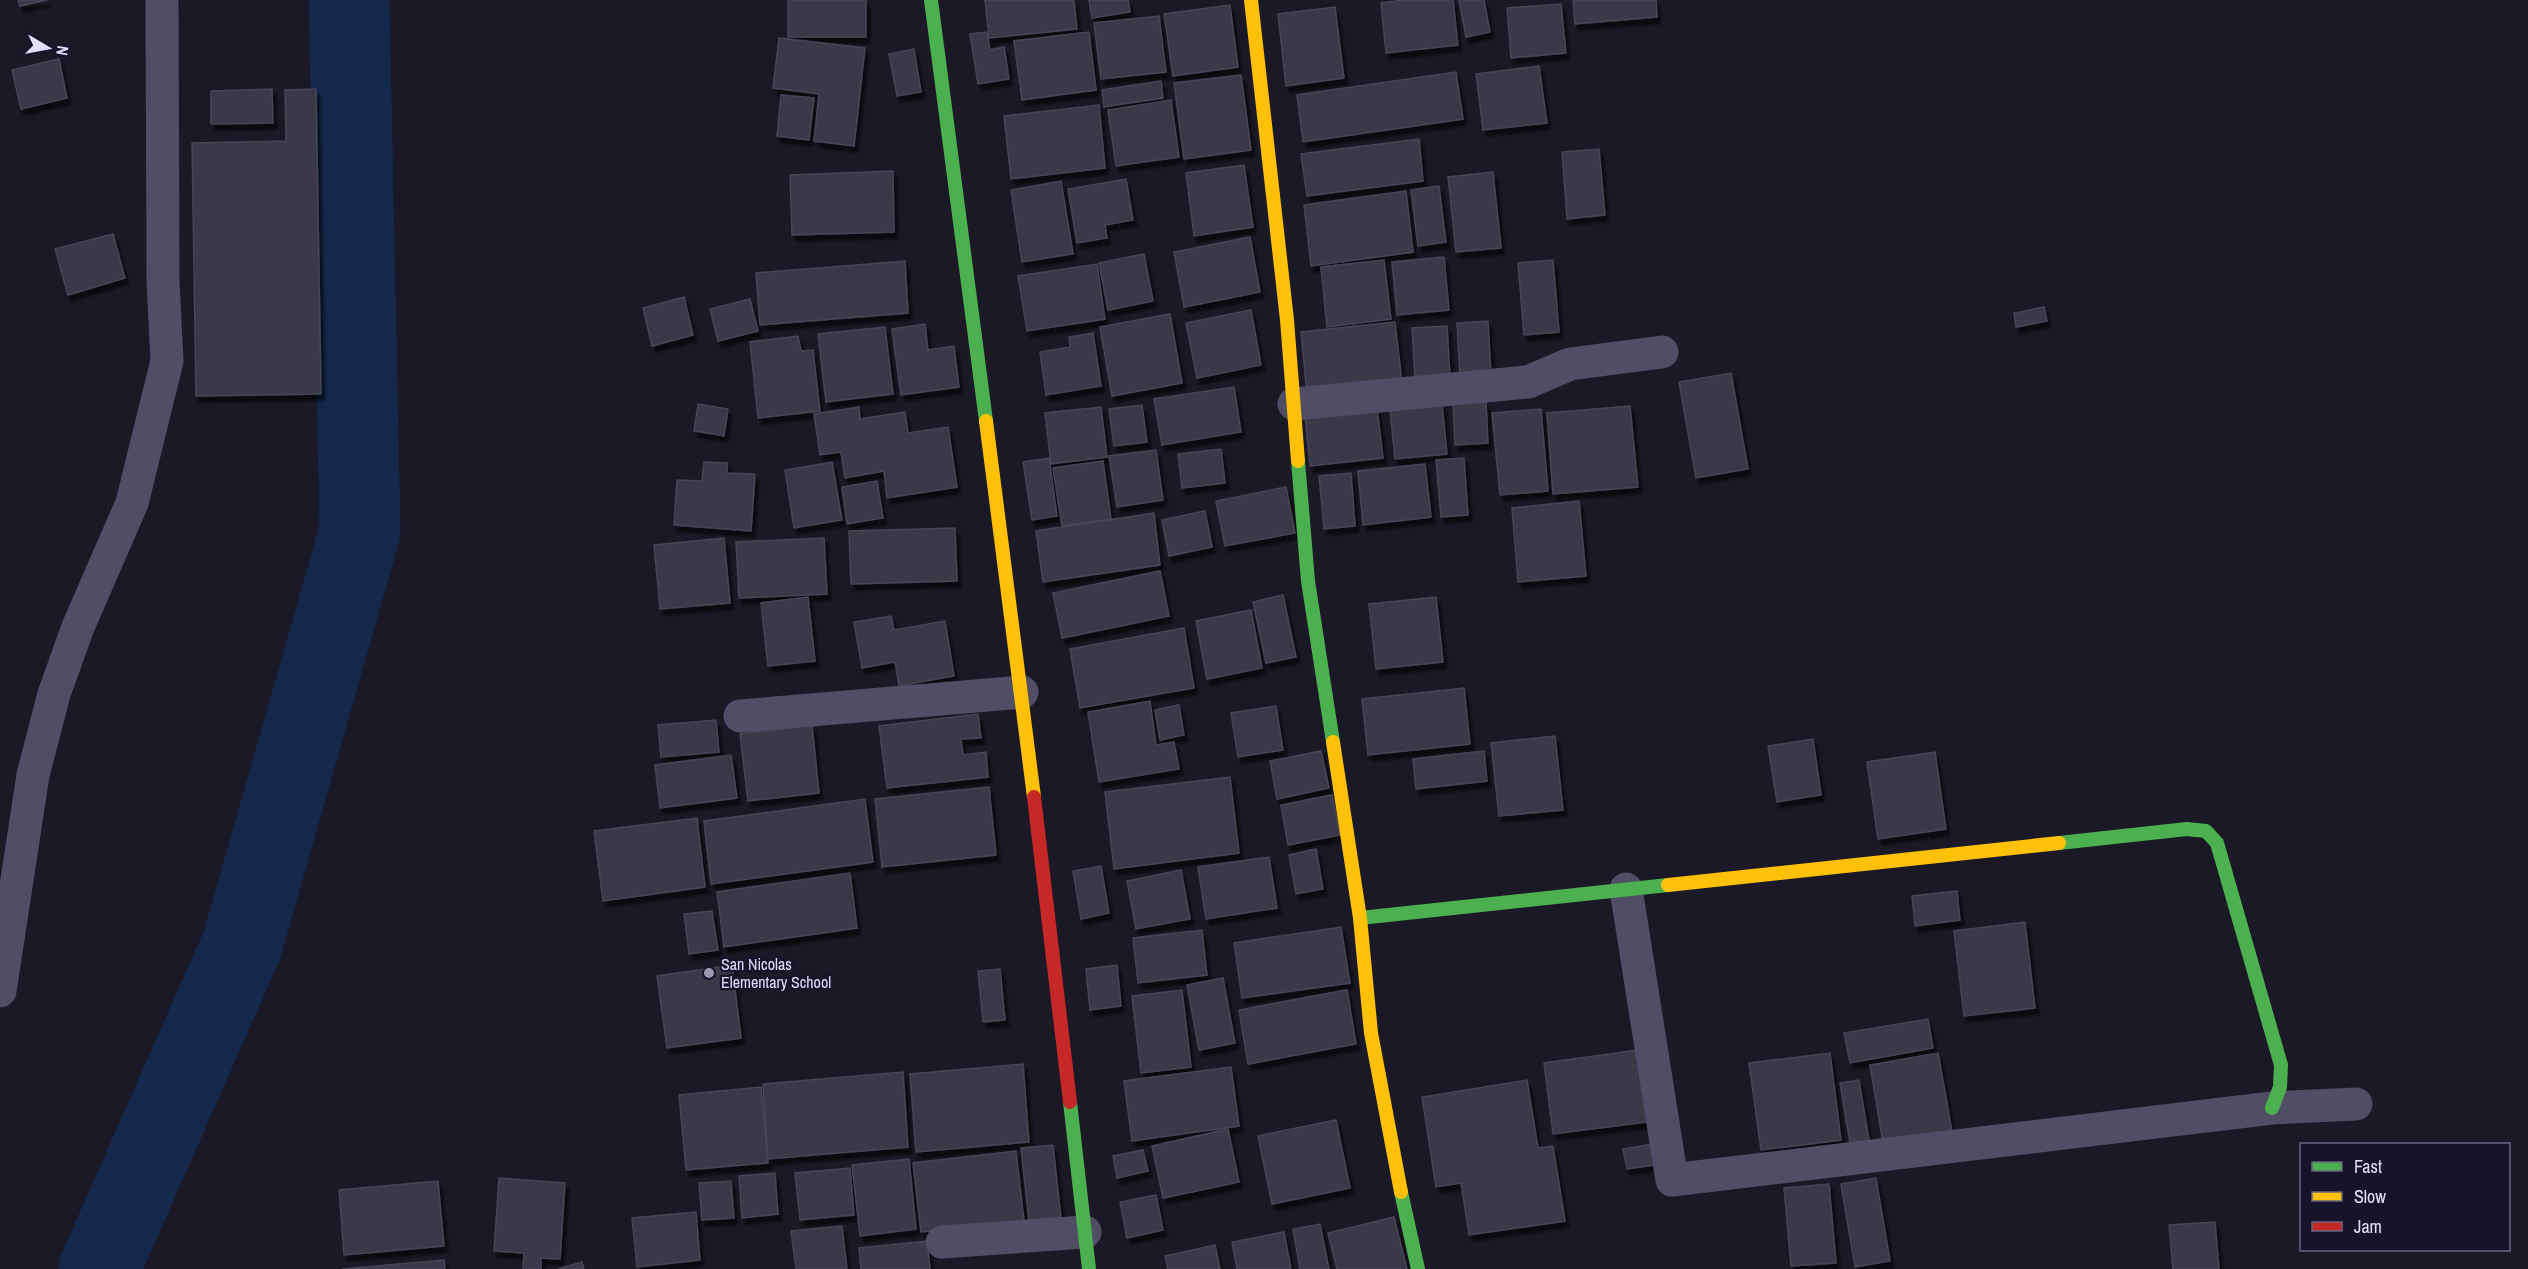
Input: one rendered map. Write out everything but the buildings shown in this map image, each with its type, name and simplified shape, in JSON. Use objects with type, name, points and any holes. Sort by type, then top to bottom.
[{"type":"street","points":[[0,991],[33,775],[54,694],[78,627],[132,503],[167,361],[162,211],[162,0]]},
{"type":"street","points":[[931,0],[1022,692],[1089,1269]]},
{"type":"street","points":[[1251,0],[1287,320],[1308,581],[1360,918],[1371,1033],[1389,1136],[1418,1269]]},
{"type":"street","points":[[1293,404],[1528,382],[1570,364],[1662,352]]},
{"type":"street","points":[[740,716],[1022,692]]},
{"type":"street","points":[[1360,918],[2187,829],[2206,831],[2217,843],[2280,1065],[2280,1087],[2272,1108]]},
{"type":"street","points":[[1626,889],[1672,1180],[2272,1108],[2356,1104]]},
{"type":"street","points":[[942,1242],[1085,1232]]},
{"type":"waterway","points":[[99,1269],[242,945],[360,531],[349,0]]},
{"type":"traffic: fast","points":[[931,0],[986,421]]},
{"type":"traffic: fast","points":[[1298,461],[1308,581],[1333,742]]},
{"type":"traffic: fast","points":[[2059,843],[2187,829],[2206,831],[2217,843],[2281,1065],[2280,1087],[2272,1108]]},
{"type":"traffic: fast","points":[[1360,918],[1668,885]]},
{"type":"traffic: fast","points":[[1070,1102],[1089,1269]]},
{"type":"traffic: fast","points":[[1401,1192],[1418,1269]]},
{"type":"traffic: slow","points":[[1251,0],[1287,320],[1298,461]]},
{"type":"traffic: slow","points":[[986,421],[1034,797]]},
{"type":"traffic: slow","points":[[1333,742],[1360,918],[1371,1033],[1401,1192]]},
{"type":"traffic: slow","points":[[1668,885],[2059,843]]},
{"type":"traffic: jam","points":[[1034,797],[1070,1102]]},
{"type":"place","name":"San Nicolas Elementary School","points":[[709,973]]}]
